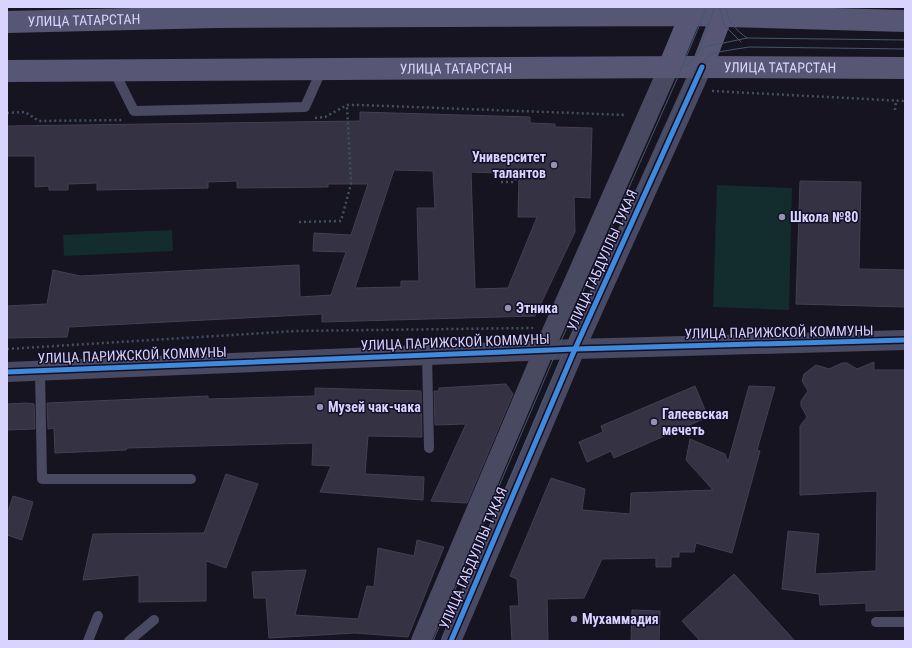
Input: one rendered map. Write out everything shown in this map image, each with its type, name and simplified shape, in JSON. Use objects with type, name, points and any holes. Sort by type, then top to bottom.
[{"type":"main road","name":"УЛИЦА ТАТАРСТАН","points":[[7,22],[218,12],[692,11],[905,21]]},
{"type":"main road","name":"УЛИЦА ГАБДУЛЛЫ ТУКАЯ","points":[[669,67],[692,11]]},
{"type":"main road","name":"УЛИЦА ГАБДУЛЛЫ ТУКАЯ","points":[[702,67],[723,12]]},
{"type":"main road","name":"УЛИЦА ТАТАРСТАН","points":[[7,71],[669,67],[905,68]]},
{"type":"street","name":"УЛИЦА ГАБДУЛЛЫ ТУКАЯ","points":[[421,641],[544,350],[669,67]]},
{"type":"street","name":"УЛИЦА ГАБДУЛЛЫ ТУКАЯ","points":[[451,641],[575,349],[702,67]]},
{"type":"street","name":"УЛИЦА ПАРИЖСКОЙ КОММУНЫ","points":[[7,372],[544,350],[905,340]]},
{"type":"lane","points":[[114,71],[134,111],[304,108],[322,69]]},
{"type":"lane","points":[[427,355],[429,448]]},
{"type":"lane","points":[[40,371],[42,479],[191,479]]},
{"type":"lane","points":[[88,641],[98,616]]},
{"type":"lane","points":[[129,641],[154,620]]},
{"type":"lane","points":[[876,622],[905,622]]},
{"type":"path","points":[[708,91],[905,101]]},
{"type":"path","points":[[895,110],[896,100]]},
{"type":"path","points":[[299,222],[341,221],[351,184],[348,105]]},
{"type":"path","points":[[501,182],[514,182],[518,174]]},
{"type":"path","points":[[7,349],[296,331],[535,328]]},
{"type":"green space","points":[[717,185],[792,188],[789,310],[713,307]]},
{"type":"green space","points":[[172,230],[173,251],[64,256],[63,235]]},
{"type":"building","points":[[360,112],[530,117],[530,123],[555,124],[555,127],[592,128],[590,198],[574,197],[575,232],[535,316],[322,322],[322,314],[69,327],[67,337],[7,338],[7,306],[47,304],[53,270],[80,276],[299,265],[300,297],[331,295],[346,252],[313,251],[314,233],[351,235],[368,184],[328,184],[328,187],[237,188],[237,181],[208,182],[208,188],[97,190],[97,183],[68,184],[68,190],[49,190],[49,186],[35,187],[35,156],[7,156],[7,126],[360,121]],"holes":[[[394,170],[433,171],[435,208],[417,208],[419,281],[401,281],[401,287],[355,288]],[[471,172],[519,174],[518,217],[537,217],[508,288],[475,289]]]},
{"type":"building","points":[[800,181],[861,182],[859,269],[905,270],[905,307],[796,304]]},
{"type":"building","points":[[874,362],[874,370],[905,370],[905,610],[866,611],[866,603],[820,605],[819,594],[782,589],[788,531],[819,534],[815,574],[876,571],[877,491],[800,495],[800,426],[807,417],[801,406],[801,401],[808,391],[802,381],[804,374],[816,365],[829,369],[842,363],[847,363],[857,369]]},
{"type":"building","points":[[506,384],[513,394],[467,503],[431,501],[466,424],[435,425],[434,391],[439,391],[439,388]]},
{"type":"building","name":"Галеевская мечеть","points":[[695,386],[708,417],[614,458],[611,451],[587,462],[579,442],[603,432],[601,426]]},
{"type":"building","points":[[749,386],[775,387],[757,450],[760,451],[732,553],[696,543],[694,552],[679,552],[679,557],[671,557],[671,567],[656,567],[656,558],[602,559],[584,598],[547,599],[548,641],[512,641],[510,606],[519,606],[517,579],[510,576],[551,478],[585,489],[582,510],[630,514],[631,493],[713,490],[686,460],[690,439],[725,454],[728,462]]},
{"type":"building","points":[[315,388],[421,391],[422,437],[368,436],[365,474],[424,477],[423,500],[320,492],[331,466],[312,465],[313,443],[127,448],[126,450],[55,453],[54,428],[48,429],[47,403],[208,396],[208,399],[315,396]]},
{"type":"building","points":[[7,404],[34,404],[35,429],[7,430]]},
{"type":"building","points":[[226,474],[258,484],[226,568],[206,561],[206,601],[139,602],[139,575],[83,580],[93,534],[204,533]]},
{"type":"building","points":[[13,496],[33,502],[22,540],[7,535],[7,515]]},
{"type":"building","points":[[417,540],[444,547],[408,637],[355,633],[269,638],[266,598],[254,598],[252,572],[306,570],[295,615],[358,619],[367,586],[374,587],[378,548],[414,556]]},
{"type":"building","points":[[734,574],[795,641],[700,641],[682,621]]},
{"type":"building","points":[[632,610],[660,611],[659,641],[631,641]]},
{"type":"tram line","points":[[433,641],[557,350],[677,79],[707,7]]},
{"type":"tram line","points":[[698,53],[715,7]]},
{"type":"tram line","points":[[719,7],[725,26],[741,42]]},
{"type":"tram line","points":[[726,7],[730,21],[739,32],[747,38]]},
{"type":"tram line","points":[[686,66],[704,47],[747,38],[905,40]]},
{"type":"tram line","points":[[441,641],[565,349],[689,79],[698,65],[713,53],[749,47],[905,49]]},
{"type":"cycle path","points":[[451,641],[575,349],[702,67]]},
{"type":"cycle path","points":[[7,372],[575,349],[905,340]]},
{"type":"place","name":"Университет талантов","points":[[554,165]]},
{"type":"place","name":"Школа №80","points":[[782,217]]},
{"type":"place","name":"Этника","points":[[508,308]]},
{"type":"place","name":"Музей чак-чака","points":[[320,407]]},
{"type":"place","name":"Галеевская мечеть","points":[[654,422]]},
{"type":"place","name":"Мухаммадия","points":[[574,619]]}]
